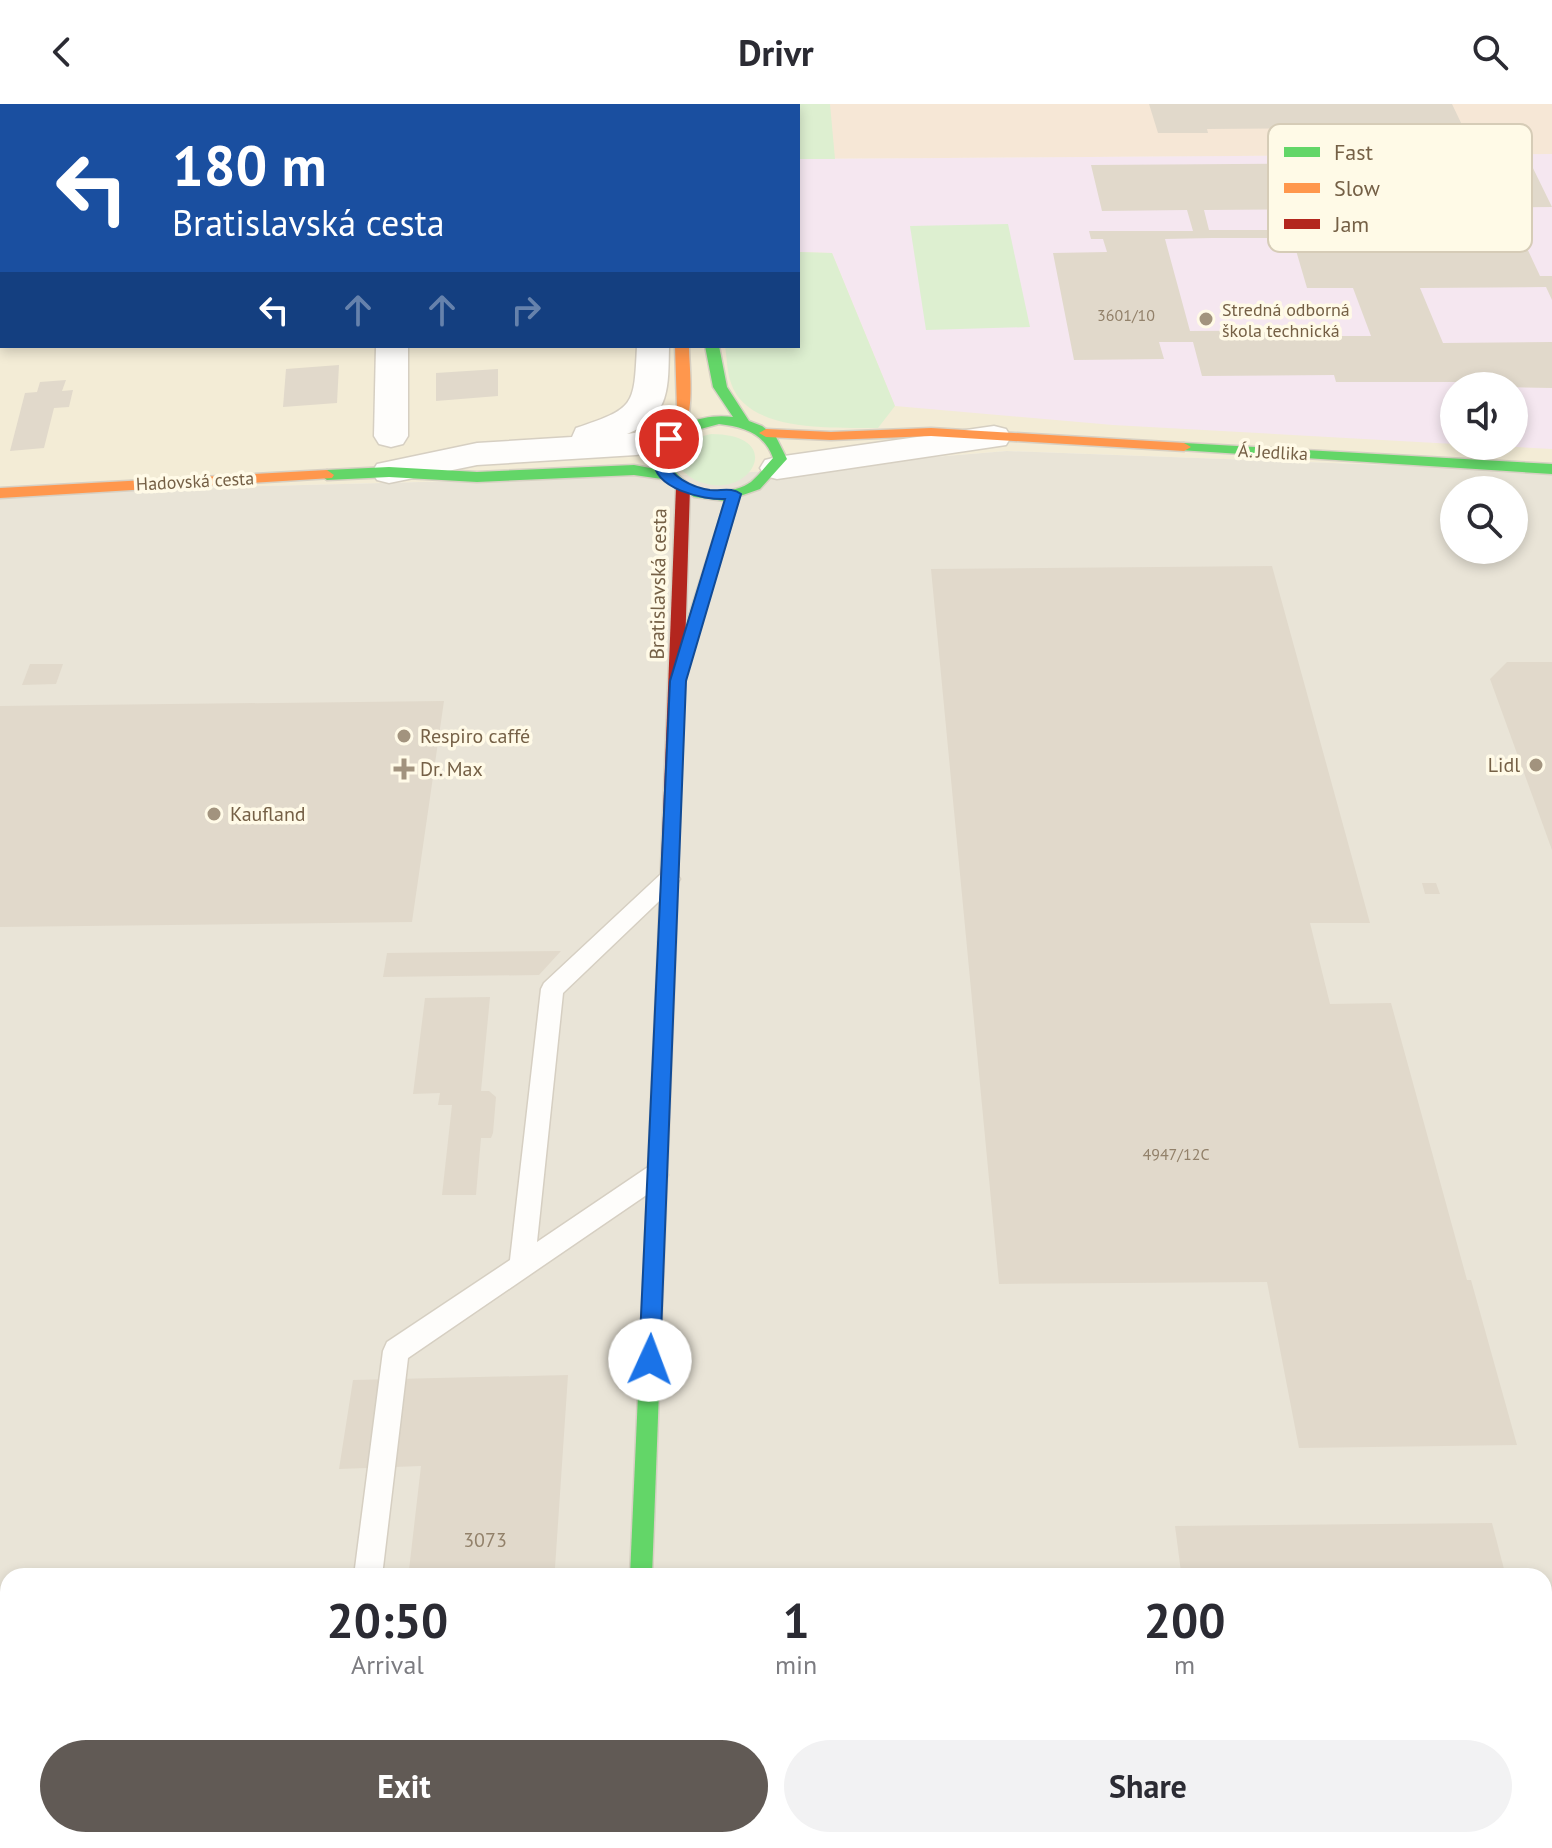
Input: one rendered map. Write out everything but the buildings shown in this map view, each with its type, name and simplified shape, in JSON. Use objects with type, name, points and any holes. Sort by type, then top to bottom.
[{"type":"main road","name":"Bratislavská cesta","points":[[641,1568],[678,681],[675,482],[661,457],[684,409],[682,348]]},
{"type":"main road","points":[[712,348],[711,368],[727,404],[743,422],[766,433],[778,449],[777,468],[761,485],[734,494]]},
{"type":"main road","points":[[672,436],[706,421],[743,422]]},
{"type":"main road","name":"Á. Jedlika","points":[[766,433],[831,436],[931,432],[1552,469]]},
{"type":"main road","name":"Hadovská cesta","points":[[0,493],[389,472],[477,477],[634,470],[675,482]]},
{"type":"main road","name":"Bratislavská cesta","points":[[675,482],[706,495],[734,494],[678,681]]},
{"type":"street","points":[[391,436],[392,348]]},
{"type":"street","points":[[548,449],[626,423],[640,415],[648,407],[652,394],[653,348]]},
{"type":"street","name":"Hadovská cesta","points":[[389,472],[477,454],[636,444],[672,436]]},
{"type":"street","name":"Á. Jedlika","points":[[777,468],[994,437]]},
{"type":"lane","points":[[522,1266],[552,989],[670,878]]},
{"type":"lane","points":[[369,1568],[396,1351],[657,1174]]},
{"type":"shaded area","points":[[800,104],[1552,104],[1552,154],[1532,154],[1532,124],[1268,124],[1268,156],[800,159]]},
{"type":"shaded area","points":[[1532,154],[1552,154],[1552,471],[1007,451],[726,474],[0,493],[0,348],[800,348],[800,159],[1268,156],[1268,252],[1532,252]]},
{"type":"shaded area","name":"Stredná odborná škola technická","points":[[1532,154],[1552,154],[1552,449],[1528,448],[1528,372],[1440,372],[1440,443],[1113,425],[895,406],[832,253],[800,252],[800,159],[1268,156],[1268,252],[1532,252]]},
{"type":"shaded area","points":[[1007,451],[1552,471],[1552,1568],[0,1568],[0,493],[726,474]]},
{"type":"green space","points":[[800,104],[830,104],[835,159],[800,159]]},
{"type":"green space","points":[[1008,224],[1030,327],[926,330],[910,226]]},
{"type":"green space","points":[[800,252],[832,253],[895,406],[878,428],[795,424],[755,411],[740,400],[728,370],[725,348],[800,348]]},
{"type":"green space","points":[[711,434],[735,437],[749,444],[755,454],[754,465],[734,483],[718,485],[697,481],[679,468],[683,448],[697,438]]},
{"type":"traffic: fast","points":[[712,348],[720,387],[743,422]]},
{"type":"traffic: fast","points":[[719,420],[748,425],[765,434],[780,459],[755,486],[726,496],[699,494],[677,482],[664,465],[664,446],[681,430],[719,420]]},
{"type":"traffic: fast","points":[[1184,447],[1552,469]]},
{"type":"traffic: fast","points":[[327,475],[389,472],[477,477],[634,470],[668,476]]},
{"type":"traffic: fast","points":[[695,622],[734,494]]},
{"type":"traffic: fast","points":[[641,1568],[667,942]]},
{"type":"traffic: slow","points":[[674,434],[684,409],[682,348]]},
{"type":"traffic: slow","points":[[766,433],[831,436],[931,432],[1184,447]]},
{"type":"traffic: slow","points":[[0,493],[327,475]]},
{"type":"traffic: jam","points":[[667,942],[683,487]]},
{"type":"place","name":"Stredná odborná škola technická","points":[[1206,319]]},
{"type":"place","name":"Respiro caffé","points":[[404,736]]},
{"type":"place","name":"Lidl","points":[[1536,765]]},
{"type":"place","name":"Dr. Max","points":[[404,769]]},
{"type":"place","name":"Kaufland","points":[[214,814]]},
{"type":"route","points":[[650,1360],[678,681],[734,494],[706,495],[674,482],[662,467],[663,448],[669,439]]}]
